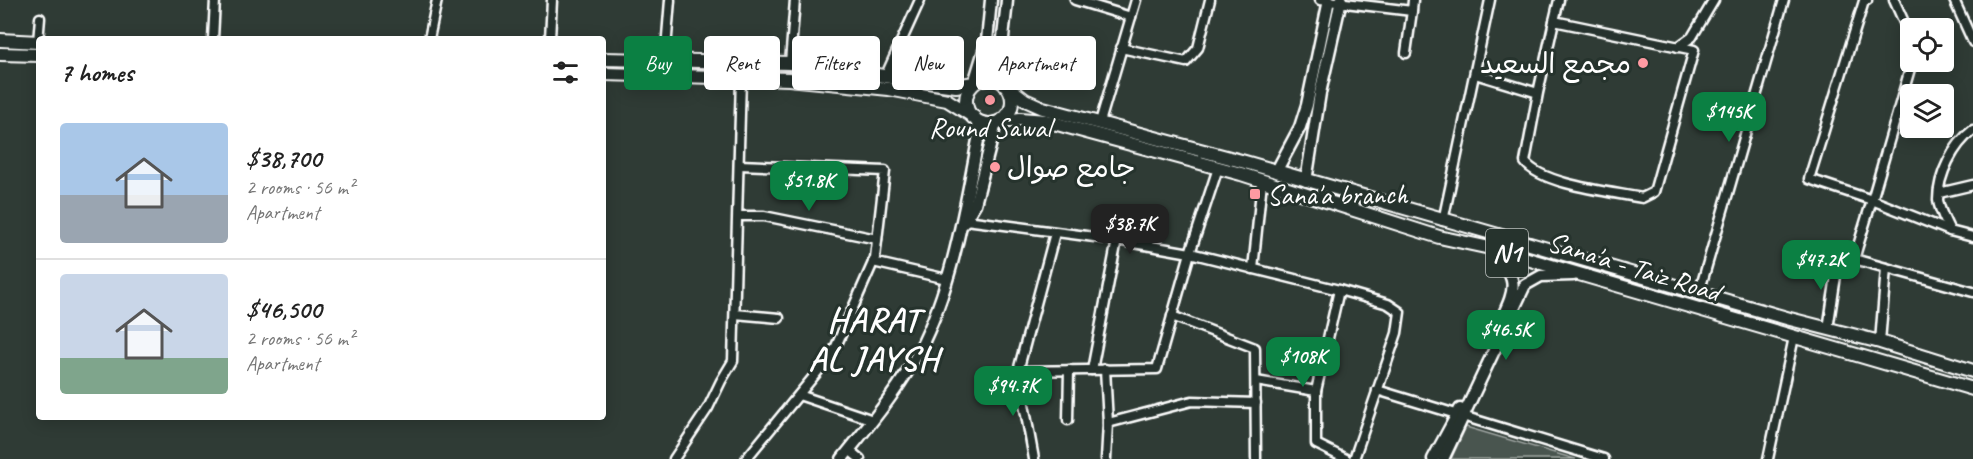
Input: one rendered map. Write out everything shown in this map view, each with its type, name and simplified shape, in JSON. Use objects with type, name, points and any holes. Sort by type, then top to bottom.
[{"type":"highway","points":[[0,40],[36,42]]},
{"type":"highway","points":[[0,54],[36,55]]},
{"type":"highway","points":[[606,59],[624,60]]},
{"type":"highway","points":[[692,61],[790,63],[956,86],[974,83]]},
{"type":"highway","points":[[606,74],[704,77]]},
{"type":"highway","points":[[780,81],[889,89],[947,100],[980,122],[996,123],[1042,113]]},
{"type":"highway","points":[[974,83],[967,96],[967,104],[974,117]]},
{"type":"highway","points":[[996,123],[1008,114],[1011,107],[1012,100],[1008,90]]},
{"type":"highway","points":[[1012,90],[1042,113]]},
{"type":"highway","name":"Sana'a - Taiz Road","points":[[1042,113],[1100,122],[1243,168],[1262,181],[1439,237],[1490,248],[1973,389]]},
{"type":"highway","name":"Sana'a - Taiz Road","points":[[1042,113],[1218,168],[1276,172],[1443,221],[1880,342],[1973,371]]},
{"type":"main road","points":[[974,83],[985,52],[991,0]]},
{"type":"main road","points":[[1004,36],[1007,0]]},
{"type":"main road","points":[[1276,172],[1300,127],[1307,105],[1326,1]]},
{"type":"main road","points":[[1306,182],[1320,93],[1341,2]]},
{"type":"main road","points":[[845,455],[873,420],[919,352],[947,279],[979,135],[974,117]]},
{"type":"main road","points":[[957,235],[975,204],[996,123]]},
{"type":"main road","points":[[1443,459],[1511,297],[1513,284],[1509,268],[1490,248]]},
{"type":"main road","points":[[1433,459],[1460,415],[1526,285],[1541,276],[1578,274]]},
{"type":"street","points":[[213,36],[215,0]]},
{"type":"street","points":[[430,36],[437,0]]},
{"type":"street","points":[[550,36],[552,0]]},
{"type":"street","points":[[667,36],[670,0]]},
{"type":"street","points":[[790,63],[795,0]]},
{"type":"street","points":[[886,75],[920,0]]},
{"type":"street","points":[[1075,0],[1131,17]]},
{"type":"street","points":[[1100,122],[1136,0]]},
{"type":"street","points":[[1121,48],[1186,62],[1198,48],[1210,0]]},
{"type":"street","points":[[1406,53],[1413,0]]},
{"type":"street","points":[[1443,221],[1490,0]]},
{"type":"street","points":[[1554,21],[1694,50],[1654,192],[1642,198],[1555,179],[1531,171],[1525,162],[1538,93],[1554,21],[1559,0]]},
{"type":"street","points":[[1678,47],[1692,37],[1714,0]]},
{"type":"street","points":[[1867,0],[1864,1],[1809,179],[1872,200],[1950,231],[1973,237]]},
{"type":"street","points":[[1894,0],[1902,18]]},
{"type":"street","points":[[1954,0],[1973,42]]},
{"type":"street","points":[[1326,1],[1412,10]]},
{"type":"street","points":[[1700,293],[1780,1]]},
{"type":"street","points":[[39,36],[40,18]]},
{"type":"street","points":[[1854,259],[1909,72]]},
{"type":"street","points":[[1475,74],[1538,93]]},
{"type":"street","points":[[674,459],[708,408],[734,361],[741,90]]},
{"type":"street","points":[[1950,231],[1938,202],[1940,180],[1954,150],[1973,130]]},
{"type":"street","points":[[739,165],[885,171],[873,262],[833,353],[746,459]]},
{"type":"street","points":[[1018,371],[1157,369],[1190,253],[1218,168]]},
{"type":"street","points":[[1253,269],[1262,181]]},
{"type":"street","points":[[1939,193],[1973,185]]},
{"type":"street","points":[[738,216],[764,216],[877,238]]},
{"type":"street","points":[[966,220],[1117,240],[1190,253],[1388,304],[1400,312],[1397,333],[1354,459]]},
{"type":"street","points":[[1034,459],[1018,371],[1055,233]]},
{"type":"street","points":[[1092,370],[1117,240]]},
{"type":"street","points":[[1799,249],[1854,259],[1973,292]]},
{"type":"street","points":[[1828,329],[1839,256]]},
{"type":"street","points":[[873,262],[947,279]]},
{"type":"street","points":[[1880,342],[1886,268]]},
{"type":"street","points":[[1339,290],[1316,391],[1316,444],[1346,459]]},
{"type":"street","points":[[735,314],[779,318]]},
{"type":"street","points":[[1172,316],[1256,348],[1256,459]]},
{"type":"street","points":[[1768,459],[1794,337]]},
{"type":"street","points":[[1105,369],[1108,423],[1106,459]]},
{"type":"street","points":[[1068,420],[1069,370]]},
{"type":"street","points":[[1256,381],[1316,391]]},
{"type":"street","points":[[1377,390],[1604,459]]},
{"type":"street","points":[[799,395],[873,420]]},
{"type":"street","points":[[1108,423],[1192,401],[1256,403]]},
{"type":"street","points":[[845,455],[860,459]]},
{"type":"shaded area","points":[[1466,427],[1575,459],[1451,459]]},
{"type":"place","name":"مجمع السعيد","points":[[1643,63]]},
{"type":"place","name":"Round Sawal","points":[[990,100]]},
{"type":"place","name":"جامع صوال","points":[[995,167]]},
{"type":"place","name":"Sana'a branch","points":[[1255,194]]},
{"type":"district","name":"HARAT AL JAYSH","points":[[874,338]]}]
